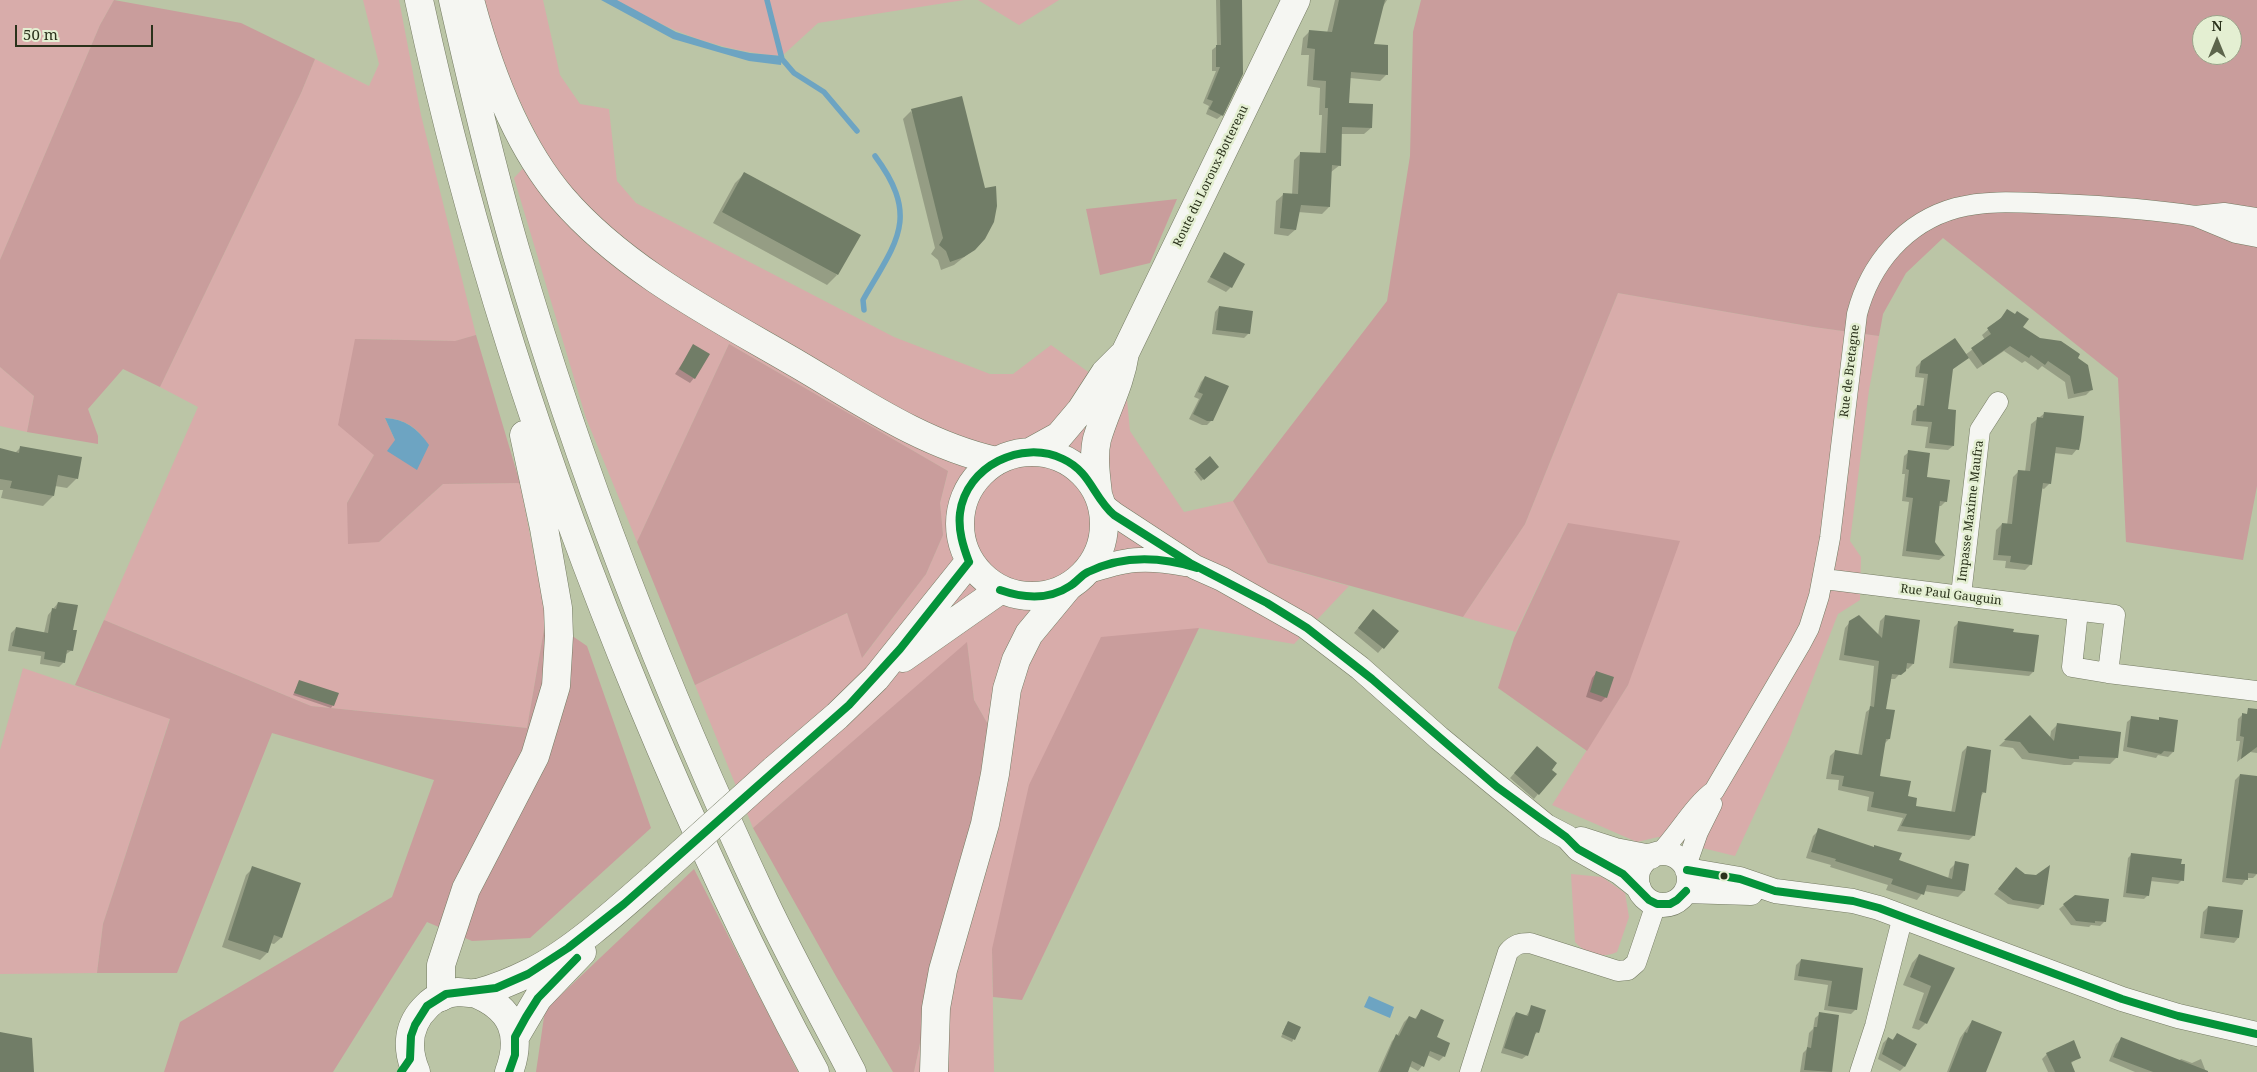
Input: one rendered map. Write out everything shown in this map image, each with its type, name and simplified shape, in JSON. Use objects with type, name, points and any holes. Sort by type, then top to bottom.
[{"type":"main road","points":[[419,0],[469,204],[522,387],[589,572],[661,752],[713,869],[816,1072]]},
{"type":"main road","points":[[452,0],[516,250],[560,391],[616,552],[646,630],[708,777],[766,905],[852,1072]]},
{"type":"main road","points":[[470,0],[496,80],[530,153],[561,197],[591,228],[629,259],[679,292],[915,432],[968,454],[996,461]]},
{"type":"main road","name":"Route du Loroux-Bottereau","points":[[1099,499],[1095,465],[1097,440],[1122,375],[1125,353],[1296,0]]},
{"type":"main road","name":"Route du Loroux-Bottereau","points":[[1030,452],[1059,436],[1081,410],[1105,373],[1125,353]]},
{"type":"main road","points":[[441,997],[441,965],[466,888],[535,756],[556,686],[559,636],[558,608],[533,475],[519,417],[522,387]]},
{"type":"main road","points":[[934,1072],[936,1008],[942,970],[985,824],[995,774],[1007,689],[1016,660],[1030,634],[1092,564],[1102,543],[1104,525],[1099,499],[1086,476],[1068,462],[1050,454],[1018,453],[996,461],[979,474],[962,503],[960,534],[969,562],[980,576],[1000,590],[1020,596],[1032,597],[1052,594],[1077,580]]},
{"type":"main road","points":[[409,1068],[411,1029],[418,1016],[428,1004],[457,992],[474,993],[498,988],[535,970],[575,943],[623,905],[837,716],[876,678],[969,562]]},
{"type":"main road","points":[[876,678],[1000,590]]},
{"type":"main road","points":[[516,1037],[538,998],[584,950],[623,905]]},
{"type":"main road","points":[[474,993],[489,999],[502,1009],[510,1022],[516,1037],[515,1055],[509,1072]]},
{"type":"street","name":"Rue de Bretagne","points":[[1655,855],[1676,837],[1704,798],[1714,791],[1809,628],[1824,579],[1857,314],[1861,298],[1872,273],[1895,243],[1910,230],[1932,217],[1957,208],[1981,204],[2025,203],[2096,206],[2134,208],[2195,216],[2224,213],[2257,218]]},
{"type":"street","name":"Rue de Bretagne","points":[[2195,216],[2236,233],[2257,237]]},
{"type":"street","name":"Impasse Maxime Maufra","points":[[1961,595],[1980,430],[1998,402]]},
{"type":"street","points":[[1099,499],[1114,514],[1195,567],[1222,579],[1305,626],[1360,668],[1546,826],[1567,837],[1578,849],[1619,872],[1648,896],[1670,904],[1676,901],[1686,876]]},
{"type":"street","points":[[1077,580],[1115,563],[1138,558],[1160,559],[1195,567]]},
{"type":"street","name":"Rue Paul Gauguin","points":[[1824,579],[2115,615],[2108,673]]},
{"type":"street","points":[[2078,611],[2072,668],[2257,691]]},
{"type":"street","name":"Rue de Bretagne","points":[[1686,876],[1698,832],[1713,802],[1714,791]]},
{"type":"street","points":[[1567,837],[1585,839],[1615,850],[1674,856],[1686,876],[1739,894],[1775,891],[1854,901],[1903,916],[2122,999],[2178,1016],[2257,1034]]},
{"type":"street","points":[[1470,1072],[1508,952],[1512,947],[1520,943],[1530,943],[1618,971],[1628,970],[1636,963],[1648,896],[1639,870],[1655,855]]},
{"type":"street","points":[[1860,1072],[1875,1026],[1903,916]]},
{"type":"shaded area","points":[[0,0],[114,0],[100,25],[0,260]]},
{"type":"shaded area","points":[[114,0],[241,23],[315,59],[301,93],[160,387],[123,369],[88,409],[98,436],[98,444],[27,432],[34,396],[0,367],[0,260],[100,25]]},
{"type":"shaded area","points":[[363,0],[399,0],[421,115],[476,335],[456,341],[355,339],[374,455],[347,503],[379,542],[443,484],[520,483],[546,618],[527,728],[311,706],[104,620],[198,407],[160,387],[301,93],[315,59],[369,86],[379,64]]},
{"type":"shaded area","points":[[484,0],[543,0],[560,75],[580,104],[609,109],[617,181],[636,203],[894,337],[990,374],[1013,374],[1051,345],[1127,400],[1130,431],[1184,512],[1233,501],[1268,563],[1349,586],[1294,644],[1199,628],[992,949],[994,1072],[914,1072],[949,903],[990,728],[974,700],[967,643],[753,828],[695,685],[847,613],[863,657],[926,574],[943,535],[940,503],[948,471],[729,344],[637,542],[586,418],[514,178],[543,147],[509,75],[495,38]]},
{"type":"shaded area","points":[[617,0],[964,0],[818,23],[782,56],[738,50],[696,38],[656,22]]},
{"type":"shaded area","points":[[978,0],[1059,0],[1019,25]]},
{"type":"shaded area","points":[[1421,0],[2257,0],[2257,486],[2243,560],[2126,542],[2118,378],[1943,238],[1906,273],[1883,314],[1879,336],[1814,327],[1618,293],[1525,524],[1463,617],[1268,563],[1233,501],[1387,301],[1410,156],[1413,32]]},
{"type":"shaded area","points":[[1177,199],[1150,263],[1100,275],[1086,209]]},
{"type":"shaded area","points":[[1618,293],[1814,327],[1879,336],[1869,390],[1850,541],[1861,557],[1860,600],[1838,614],[1788,742],[1735,856],[1658,837],[1637,842],[1552,805],[1628,685],[1568,523],[1516,632],[1463,617],[1525,524]]},
{"type":"shaded area","points":[[476,335],[520,483],[443,484],[379,542],[348,544],[347,503],[374,455],[338,425],[355,339],[455,341]],"holes":[[[385,418],[405,422],[415,429],[428,445],[395,440]]]},
{"type":"shaded area","points":[[729,344],[948,471],[940,503],[943,535],[926,574],[862,658],[847,613],[695,685],[637,542]]},
{"type":"shaded area","points":[[0,367],[34,396],[27,432],[0,426]]},
{"type":"shaded area","points":[[1568,523],[1680,541],[1628,685],[1587,751],[1498,688],[1514,638]]},
{"type":"shaded area","points":[[546,618],[587,646],[651,828],[530,938],[472,941],[427,922],[333,1072],[164,1072],[180,1022],[392,897],[434,780],[272,733],[177,973],[97,973],[103,924],[170,719],[75,685],[104,620],[311,706],[527,728]]},
{"type":"shaded area","points":[[1199,628],[1022,1000],[993,997],[992,949],[1029,785],[1101,637]]},
{"type":"shaded area","points":[[967,642],[974,700],[990,728],[976,818],[949,903],[914,1072],[893,1072],[837,978],[753,828]]},
{"type":"shaded area","points":[[23,668],[170,718],[103,924],[97,973],[0,974],[0,750]]},
{"type":"shaded area","points":[[694,869],[798,1072],[536,1072],[545,1010]]},
{"type":"shaded area","points":[[1571,874],[1602,877],[1625,893],[1629,917],[1617,952],[1605,955],[1594,954],[1584,950],[1575,942]]},
{"type":"water","points":[[601,0],[617,0],[676,32],[722,47],[750,53],[782,56],[781,65],[749,61],[673,39]]},
{"type":"water","points":[[385,418],[405,422],[415,429],[429,445],[417,470],[387,451],[395,440]]},
{"type":"water","points":[[1369,996],[1394,1007],[1390,1018],[1364,1007]]},
{"type":"building","points":[[1220,0],[1242,0],[1243,74],[1223,116],[1209,109],[1213,101],[1207,99],[1220,67],[1216,67],[1216,45],[1221,45]]},
{"type":"building","points":[[1339,0],[1385,0],[1374,44],[1388,45],[1388,75],[1351,72],[1349,103],[1373,104],[1372,128],[1342,127],[1341,166],[1332,165],[1330,207],[1301,205],[1296,230],[1280,228],[1283,193],[1298,194],[1300,152],[1326,153],[1328,108],[1325,108],[1326,81],[1313,80],[1315,49],[1307,48],[1309,30],[1332,32]]},
{"type":"building","points":[[962,96],[985,188],[996,186],[997,206],[994,222],[985,239],[975,250],[964,257],[950,262],[946,251],[939,245],[943,238],[911,109]]},
{"type":"building","points":[[744,172],[861,235],[838,275],[722,212]]},
{"type":"building","points":[[1224,252],[1245,264],[1232,288],[1210,277]]},
{"type":"building","points":[[1219,306],[1253,311],[1250,334],[1216,330]]},
{"type":"building","points":[[2007,309],[2015,314],[2017,311],[2029,319],[2023,327],[2040,338],[2061,341],[2080,354],[2078,358],[2088,365],[2093,390],[2074,394],[2070,376],[2048,361],[2045,365],[2031,355],[2029,358],[2010,346],[1983,365],[1971,348],[1991,334],[1987,328],[2001,318]]},
{"type":"building","points":[[1955,338],[1969,358],[1953,369],[1948,409],[1956,410],[1954,446],[1929,443],[1932,422],[1916,421],[1917,405],[1924,406],[1928,374],[1919,373],[1921,361]]},
{"type":"building","points":[[693,344],[710,354],[695,379],[679,369]]},
{"type":"building","points":[[1205,376],[1229,386],[1213,421],[1207,421],[1193,414],[1203,394],[1198,392]]},
{"type":"building","points":[[2044,412],[2084,416],[2079,450],[2056,447],[2051,484],[2043,483],[2032,565],[2010,562],[2011,556],[1998,555],[2002,523],[2012,524],[2018,470],[2030,471],[2037,417],[2043,418]]},
{"type":"building","points":[[20,446],[82,457],[78,479],[58,475],[54,496],[10,488],[12,481],[0,479],[0,448],[19,453]]},
{"type":"building","points":[[1908,450],[1930,453],[1927,477],[1950,480],[1947,502],[1940,501],[1935,542],[1945,556],[1906,551],[1913,498],[1906,497],[1909,470],[1906,469]]},
{"type":"building","points":[[1210,456],[1219,467],[1204,480],[1195,469]]},
{"type":"building","points":[[58,602],[78,605],[73,630],[77,630],[73,651],[67,650],[65,663],[44,659],[45,652],[12,646],[16,627],[48,633],[52,608],[56,609]]},
{"type":"building","points":[[1373,609],[1399,631],[1384,649],[1358,628]]},
{"type":"building","points":[[1859,615],[1882,638],[1885,615],[1920,620],[1914,664],[1907,663],[1906,671],[1901,675],[1892,674],[1886,709],[1895,710],[1890,739],[1886,739],[1880,776],[1911,781],[1908,796],[1917,798],[1916,806],[1955,812],[1967,746],[1991,750],[1986,793],[1982,792],[1975,836],[1901,826],[1907,814],[1871,807],[1874,792],[1842,786],[1844,776],[1831,774],[1835,750],[1862,755],[1870,706],[1874,707],[1879,661],[1844,655],[1849,621]]},
{"type":"building","points":[[1958,621],[2014,629],[2013,632],[2039,635],[2034,672],[1953,663]]},
{"type":"building","points":[[1596,671],[1614,677],[1607,698],[1590,692]]},
{"type":"building","points":[[299,680],[339,693],[334,706],[294,693]]},
{"type":"building","points":[[2248,708],[2257,709],[2257,747],[2241,759],[2244,737],[2240,736],[2242,713],[2247,714]]},
{"type":"building","points":[[2030,715],[2054,741],[2057,723],[2121,732],[2118,758],[2079,756],[2079,759],[2071,759],[2029,753],[2020,742],[2004,740]]},
{"type":"building","points":[[2131,716],[2159,720],[2159,717],[2178,720],[2174,752],[2164,751],[2161,754],[2127,747]]},
{"type":"building","points":[[1537,746],[1557,763],[1552,770],[1557,774],[1539,795],[1514,773]]},
{"type":"building","points":[[2240,774],[2257,776],[2257,874],[2248,873],[2248,880],[2226,878]]},
{"type":"building","points":[[1818,828],[1874,847],[1874,845],[1902,853],[1899,860],[1952,879],[1955,861],[1969,864],[1965,891],[1927,885],[1924,895],[1891,884],[1893,879],[1811,852]]},
{"type":"building","points":[[2131,853],[2182,859],[2181,864],[2185,864],[2184,881],[2152,877],[2149,896],[2126,893]]},
{"type":"building","points":[[2050,865],[2044,905],[2013,900],[1998,889],[2016,867],[2025,874],[2036,875]]},
{"type":"building","points":[[252,866],[301,883],[282,938],[274,935],[268,953],[228,940]]},
{"type":"building","points":[[2075,895],[2109,899],[2106,922],[2076,921],[2063,904]]},
{"type":"building","points":[[2208,906],[2243,910],[2239,938],[2204,934]]},
{"type":"building","points":[[1919,954],[1955,968],[1927,1024],[1919,1020],[1931,986],[1910,977]]},
{"type":"building","points":[[1801,959],[1863,968],[1857,1010],[1828,1006],[1832,981],[1798,976]]},
{"type":"building","points":[[1531,1005],[1546,1010],[1539,1033],[1536,1032],[1528,1056],[1504,1048],[1516,1012],[1528,1016]]},
{"type":"building","points":[[1421,1009],[1444,1020],[1437,1037],[1450,1043],[1445,1057],[1430,1051],[1424,1067],[1412,1061],[1408,1072],[1380,1072],[1396,1034],[1399,1036],[1409,1016],[1416,1019]]},
{"type":"building","points":[[1819,1012],[1839,1015],[1832,1072],[1804,1070],[1807,1047],[1811,1048],[1814,1027],[1817,1027]]},
{"type":"building","points":[[1972,1020],[2002,1032],[1986,1072],[1949,1072],[1965,1032],[1967,1033]]},
{"type":"building","points":[[1288,1021],[1301,1027],[1295,1040],[1282,1034]]},
{"type":"building","points":[[0,1032],[32,1038],[34,1072],[0,1072]]},
{"type":"building","points":[[1897,1033],[1917,1044],[1905,1067],[1882,1054],[1888,1037],[1893,1040]]},
{"type":"building","points":[[2121,1037],[2208,1072],[2153,1072],[2113,1057]]},
{"type":"building","points":[[2074,1040],[2081,1058],[2071,1062],[2075,1072],[2055,1072],[2046,1053]]},
{"type":"waterway","points":[[767,0],[782,59],[794,73],[824,92],[857,131]]},
{"type":"waterway","points":[[864,310],[863,300],[885,262],[899,230],[900,214],[897,196],[889,178],[875,156]]},
{"type":"transit line","points":[[969,562],[961,538],[960,513],[964,496],[973,482],[984,470],[998,461],[1014,455],[1030,452],[1047,454],[1063,459],[1080,471],[1114,515],[1190,563],[1267,603],[1307,628],[1372,679],[1497,787],[1566,837],[1578,849],[1623,874],[1649,900],[1657,904],[1670,904],[1686,891]]},
{"type":"transit line","points":[[1000,590],[1018,595],[1045,596],[1062,591],[1075,583],[1083,575],[1101,566],[1129,560],[1156,560],[1197,568]]},
{"type":"transit line","points":[[401,1072],[410,1059],[411,1036],[415,1025],[427,1006],[446,994],[496,988],[528,974],[568,948],[624,904],[849,705],[900,649],[969,562]]},
{"type":"transit line","points":[[1687,870],[1740,879],[1775,891],[1853,901],[1879,908],[2122,999],[2178,1016],[2257,1034]]},
{"type":"transit line","points":[[509,1072],[515,1055],[515,1037],[526,1017],[538,998],[577,958]]}]
